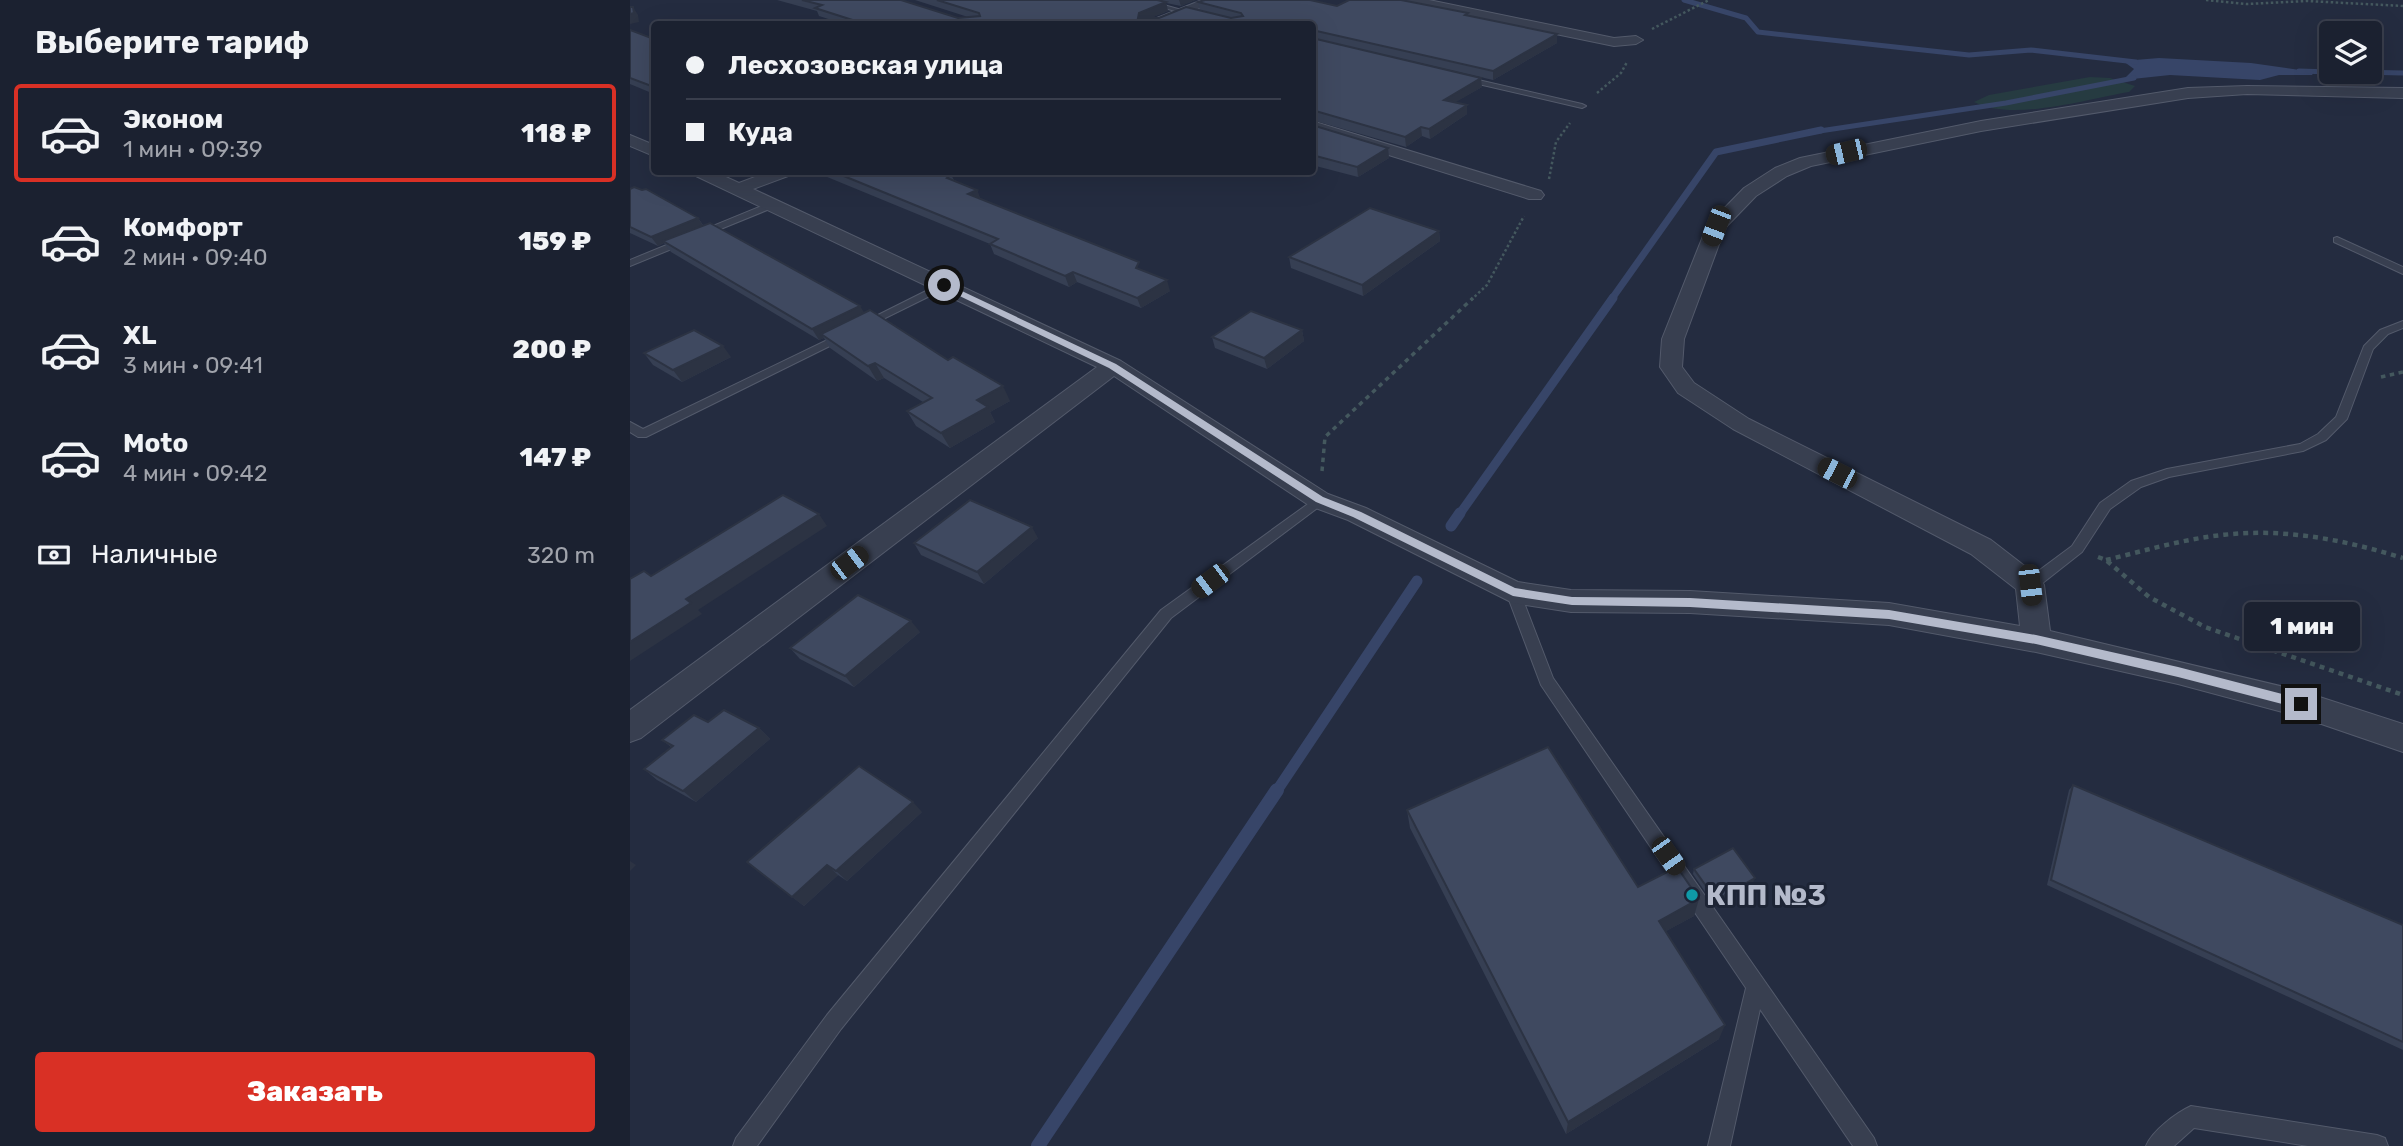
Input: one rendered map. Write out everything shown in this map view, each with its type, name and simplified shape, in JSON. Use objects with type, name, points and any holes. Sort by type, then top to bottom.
[{"type":"street","points":[[1157,21],[1214,0]]},
{"type":"street","points":[[1411,0],[1614,42],[1636,40]]},
{"type":"street","points":[[2036,640],[2030,585],[1981,547],[1741,424],[1686,388],[1671,367],[1673,339],[1716,226],[1750,192],[1780,172],[1805,162],[1892,143],[2188,93],[2247,90],[2403,93]]},
{"type":"street","points":[[1316,128],[1535,195]]},
{"type":"street","points":[[630,140],[651,150]]},
{"type":"street","points":[[709,175],[1113,366],[1319,499],[1357,514],[1513,592],[1572,601],[1690,602],[1889,614],[2036,640],[2178,672],[2301,704],[2403,738]]},
{"type":"street","points":[[741,188],[774,175]]},
{"type":"street","points":[[630,727],[1113,366]]},
{"type":"lane","points":[[1139,0],[1205,17]]},
{"type":"lane","points":[[1461,77],[1582,106]]},
{"type":"lane","points":[[630,263],[774,204]]},
{"type":"lane","points":[[2337,240],[2403,271]]},
{"type":"lane","points":[[630,426],[642,434],[944,285]]},
{"type":"lane","points":[[2030,585],[2077,549],[2105,506],[2136,484],[2167,473],[2292,449],[2322,437],[2341,419],[2368,348],[2385,332],[2403,324]]},
{"type":"lane","points":[[744,1146],[834,1022],[1166,614],[1319,499]]},
{"type":"lane","points":[[1513,592],[1546,681],[1684,878],[1755,989],[1866,1146]]},
{"type":"lane","points":[[1718,1146],[1755,989]]},
{"type":"lane","points":[[2157,1146],[2191,1117],[2377,1146]]},
{"type":"path","points":[[1319,499],[1325,437],[1487,285],[1535,195],[1548,186],[1556,142],[1582,106],[1621,73],[1636,40],[1709,0]]},
{"type":"path","points":[[2206,0],[2247,4],[2307,1],[2403,6]]},
{"type":"path","points":[[2106,560],[2208,536],[2274,532],[2357,544],[2403,558]]},
{"type":"path","points":[[2077,549],[2106,560],[2149,597],[2205,627],[2403,695]]},
{"type":"green space","points":[[2090,77],[2110,78],[2135,86],[2129,92],[2050,107],[2009,110],[1990,108],[1974,102],[1989,95]]},
{"type":"water","points":[[2159,58],[2251,63],[2314,72],[2312,75],[2279,75],[2260,80],[2170,75],[2123,80],[2134,69],[2123,61]]},
{"type":"building","points":[[802,0],[901,0],[958,18],[980,16],[979,13],[937,0],[1157,0],[1166,2],[1139,13],[1138,18],[1159,18],[1186,7],[1231,18],[1243,16],[1241,13],[1198,2],[1310,0],[1337,6],[1349,0],[1401,0],[1557,34],[1493,71],[1316,31],[1316,21],[856,21],[815,8],[822,5]]},
{"type":"building","points":[[630,30],[651,38],[651,86],[630,78]]},
{"type":"building","points":[[1316,39],[1481,78],[1444,100],[1467,105],[1429,129],[1421,127],[1405,137],[1316,111]]},
{"type":"building","points":[[1316,126],[1388,148],[1357,167],[1316,156]]},
{"type":"building","points":[[841,175],[951,175],[947,178],[977,190],[968,194],[1139,262],[1136,268],[1167,280],[1137,298],[1073,272],[1065,276],[990,244],[998,239]]},
{"type":"building","points":[[630,189],[646,189],[698,218],[651,237],[630,227]]},
{"type":"building","points":[[1370,208],[1439,231],[1362,285],[1289,257]]},
{"type":"building","points":[[710,223],[860,306],[812,329],[663,241]]},
{"type":"building","points":[[870,310],[948,360],[953,357],[1003,386],[977,400],[988,407],[941,433],[907,411],[932,398],[875,363],[868,366],[821,334]]},
{"type":"building","points":[[1251,311],[1302,330],[1264,358],[1212,337]]},
{"type":"building","points":[[694,330],[723,346],[673,370],[644,353]]},
{"type":"building","points":[[783,495],[819,514],[686,599],[691,603],[630,642],[630,579],[644,571],[651,576]]},
{"type":"building","points":[[970,500],[1032,527],[977,572],[914,543]]},
{"type":"building","points":[[858,595],[911,621],[845,676],[790,648]]},
{"type":"building","points":[[724,710],[759,728],[683,791],[644,769],[673,746],[662,740],[694,715],[708,722]]},
{"type":"building","points":[[1548,747],[1638,887],[1677,867],[1699,899],[1659,921],[1725,1025],[1568,1122],[1407,810]]},
{"type":"building","points":[[859,766],[913,802],[836,871],[827,865],[792,897],[747,862]]},
{"type":"building","points":[[2073,785],[2403,925],[2403,1042],[2051,880]]},
{"type":"building","points":[[1733,848],[1755,878],[1716,900],[1694,869]]},
{"type":"waterway","points":[[1684,0],[1746,18],[1758,32],[1969,55],[2031,50],[2136,62]]},
{"type":"waterway","points":[[2299,71],[2319,72]]},
{"type":"waterway","points":[[2382,73],[2403,73]]},
{"type":"waterway","points":[[1813,132],[2006,103],[2134,78]]},
{"type":"waterway","points":[[1611,300],[1716,152],[1821,130]]},
{"type":"waterway","points":[[1459,515],[1613,298]]},
{"type":"waterway","points":[[1451,526],[1460,513]]},
{"type":"waterway","points":[[1276,792],[1417,581]]},
{"type":"waterway","points":[[1038,1146],[1277,790]]},
{"type":"place","name":"КПП №3","points":[[1692,895]]},
{"type":"route","points":[[944,285],[1113,366],[1319,499],[1357,514],[1513,592],[1572,601],[1690,602],[1889,614],[2036,640],[2178,672],[2301,704]]}]
